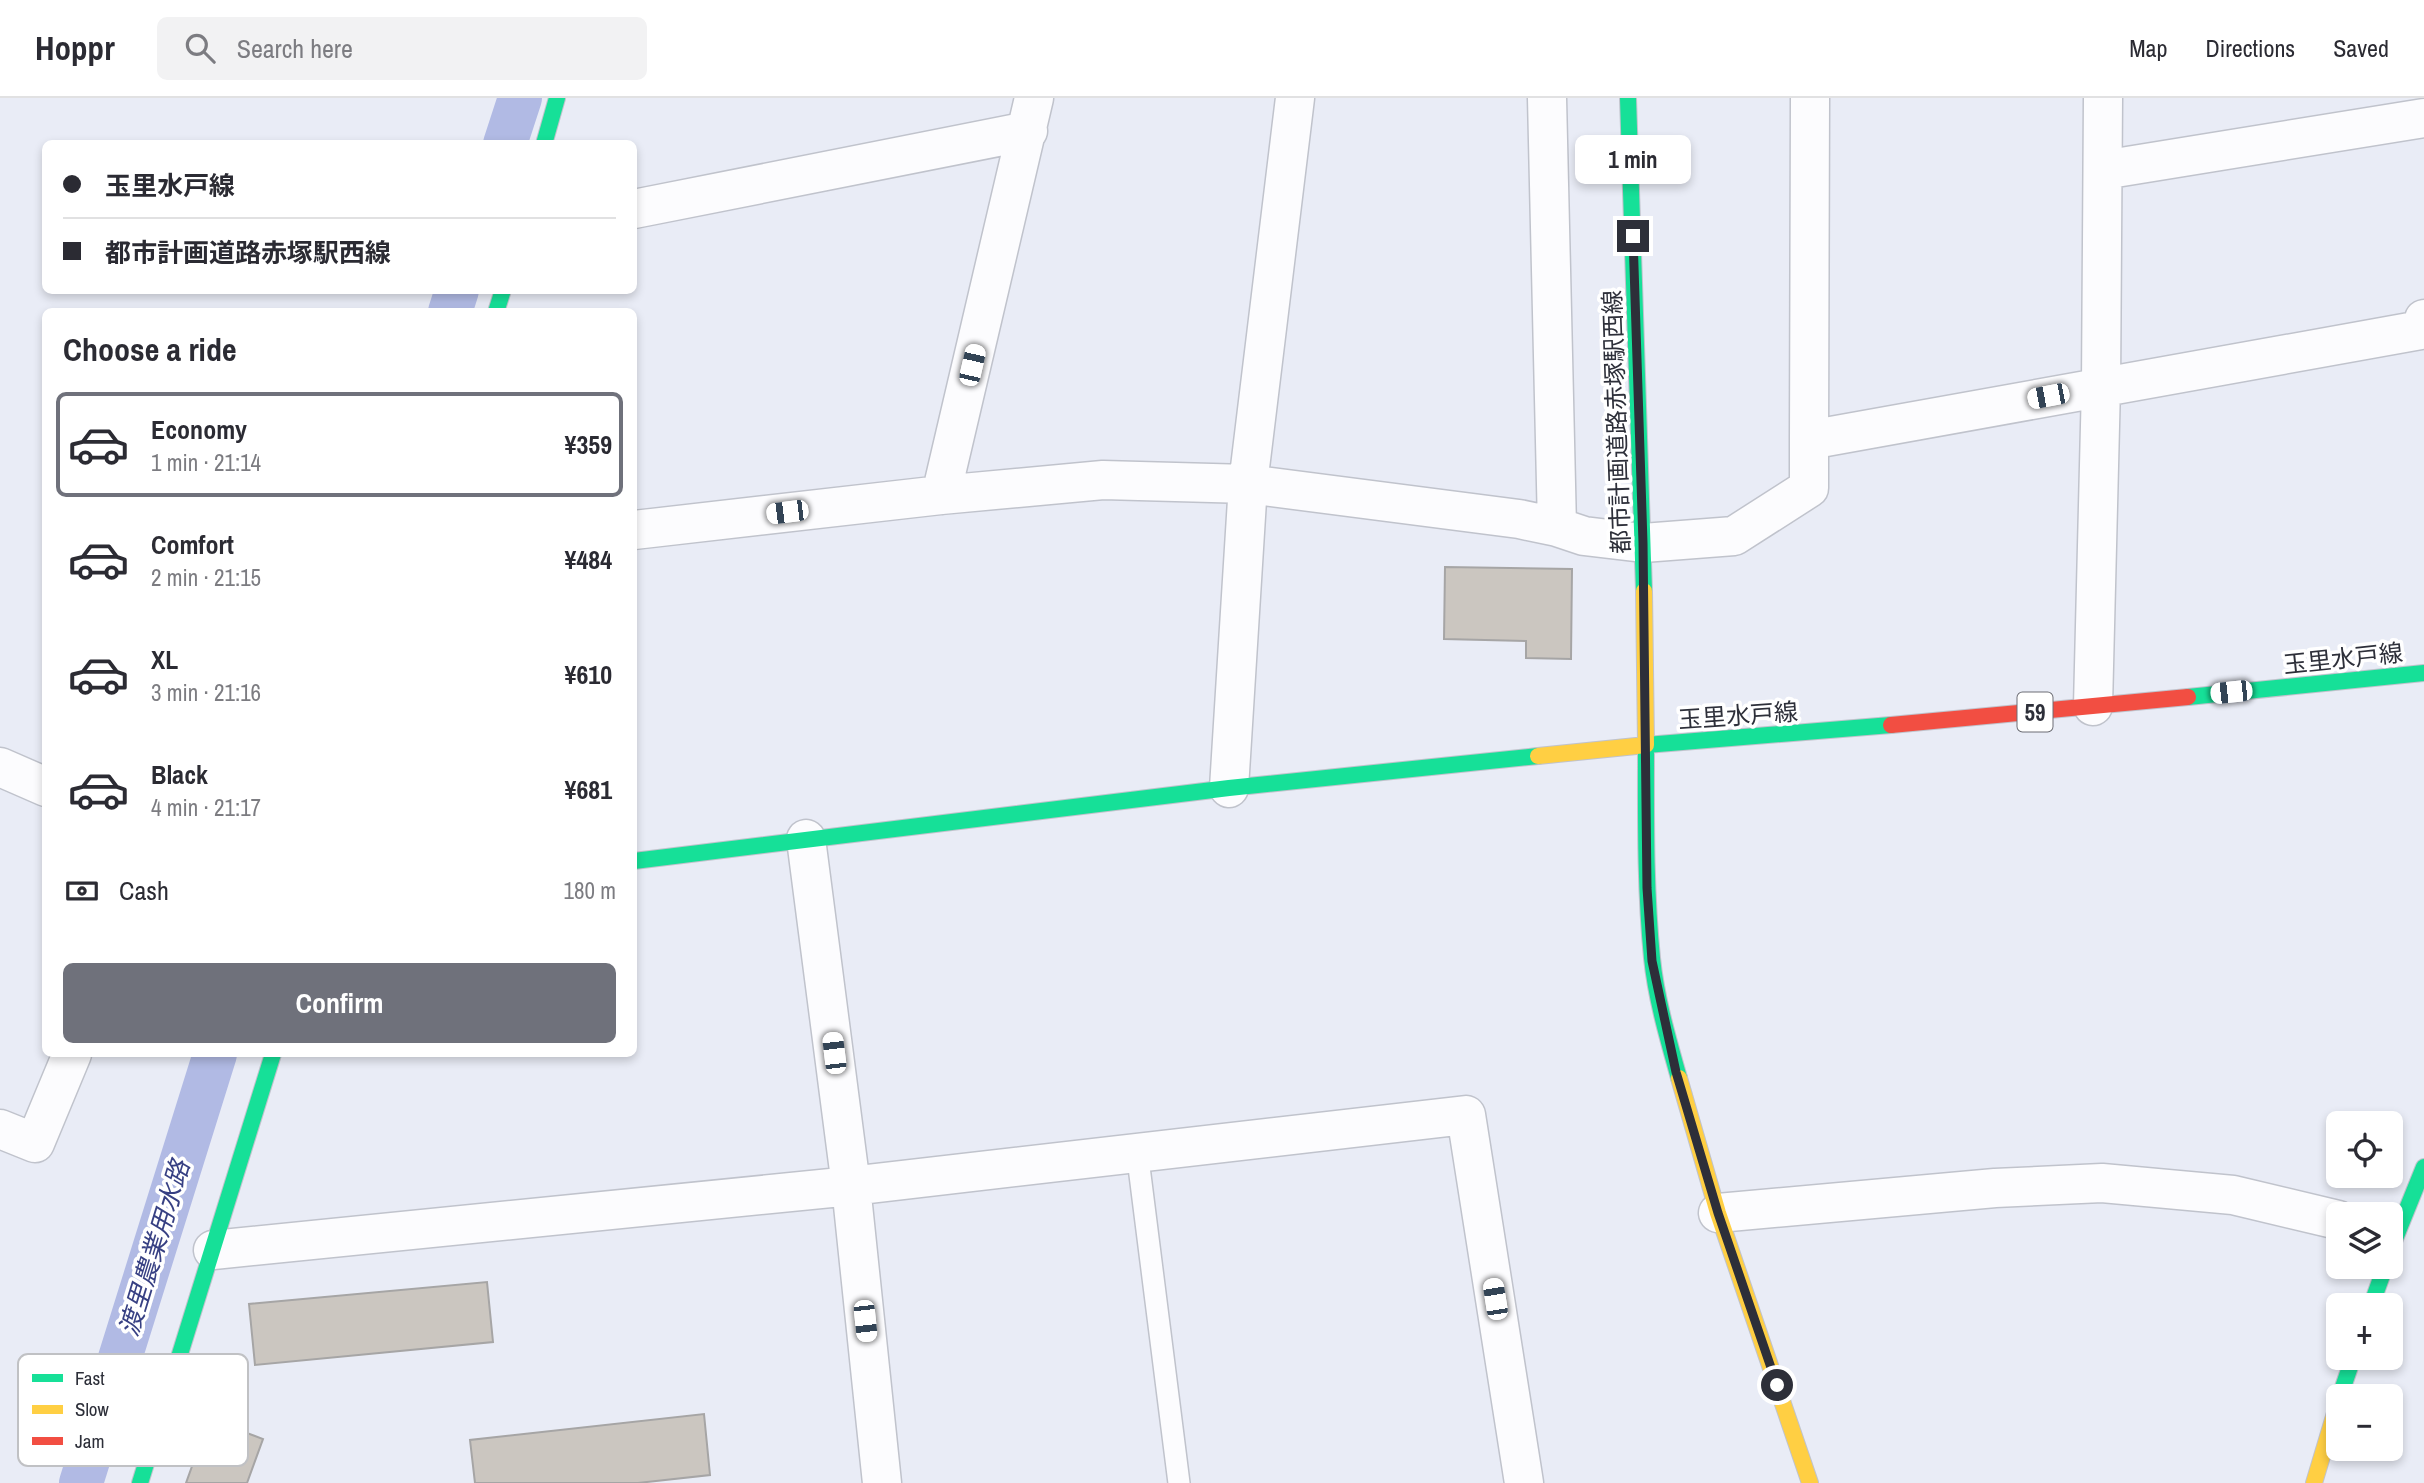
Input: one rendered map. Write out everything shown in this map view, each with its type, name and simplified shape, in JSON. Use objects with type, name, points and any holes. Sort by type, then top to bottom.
[{"type":"street","points":[[545,140],[557,98]]},
{"type":"street","points":[[1229,788],[1248,484],[1295,98]]},
{"type":"street","points":[[1547,98],[1557,527]]},
{"type":"street","name":"都市計画道路赤塚駅西線","points":[[1628,98],[1643,543],[1646,745]]},
{"type":"street","points":[[637,530],[941,495],[1103,480],[1248,484],[1519,519],[1584,536],[1643,543],[1734,536],[1809,488],[1810,98]]},
{"type":"street","points":[[2093,706],[2101,386],[2104,98]]},
{"type":"street","points":[[637,208],[1031,115],[941,495]]},
{"type":"street","points":[[2103,170],[2424,118]]},
{"type":"street","points":[[1809,440],[2421,330],[2424,319]]},
{"type":"street","name":"玉里水戸線","points":[[1810,1483],[1718,1213],[1676,1072],[1652,961],[1647,888],[1646,745],[1766,737],[2424,673]]},
{"type":"street","points":[[637,861],[1229,788],[1646,745]]},
{"type":"street","points":[[0,767],[42,785]]},
{"type":"street","points":[[806,839],[851,1186],[882,1483]]},
{"type":"street","points":[[0,1129],[35,1143],[71,1057]]},
{"type":"street","points":[[180,1354],[272,1057]]},
{"type":"street","points":[[212,1250],[851,1186],[1466,1115],[1524,1483]]},
{"type":"street","points":[[2403,1217],[2424,1167]]},
{"type":"street","points":[[1718,1213],[1994,1188],[2102,1183],[2234,1195],[2326,1217]]},
{"type":"street","points":[[2314,1483],[2326,1443]]},
{"type":"street","points":[[140,1483],[145,1466]]},
{"type":"lane","points":[[1138,1151],[1179,1483]]},
{"type":"building","points":[[1445,567],[1572,569],[1571,659],[1526,658],[1526,641],[1444,639]]},
{"type":"building","points":[[487,1282],[493,1342],[255,1365],[249,1304]]},
{"type":"building","points":[[704,1414],[710,1475],[638,1483],[475,1483],[470,1440]]},
{"type":"building","points":[[248,1433],[263,1439],[247,1483],[186,1483],[192,1466],[248,1466]]},
{"type":"waterway","name":"渡里農業用水路","points":[[506,140],[520,98]]},
{"type":"waterway","name":"渡里農業用水路","points":[[451,308],[456,294]]},
{"type":"waterway","name":"渡里農業用水路","points":[[121,1354],[214,1057]]},
{"type":"waterway","name":"渡里農業用水路","points":[[81,1483],[86,1466]]},
{"type":"traffic: fast","points":[[545,140],[557,98]]},
{"type":"traffic: fast","points":[[1628,98],[1644,591]]},
{"type":"traffic: fast","points":[[497,308],[502,294]]},
{"type":"traffic: fast","points":[[2188,697],[2424,673]]},
{"type":"traffic: fast","points":[[1679,1078],[1659,1003],[1652,958],[1647,878],[1646,745],[1891,725]]},
{"type":"traffic: fast","points":[[637,861],[1229,788],[1538,756]]},
{"type":"traffic: fast","points":[[180,1354],[272,1057]]},
{"type":"traffic: fast","points":[[2403,1219],[2424,1167]]},
{"type":"traffic: fast","points":[[2376,1293],[2381,1279]]},
{"type":"traffic: fast","points":[[2344,1384],[2349,1370]]},
{"type":"traffic: fast","points":[[140,1483],[145,1466]]},
{"type":"traffic: slow","points":[[1538,756],[1646,745],[1644,591]]},
{"type":"traffic: slow","points":[[1679,1078],[1718,1213],[1810,1483]]},
{"type":"traffic: slow","points":[[2314,1483],[2326,1443]]},
{"type":"traffic: jam","points":[[1891,725],[2188,697]]},
{"type":"route","points":[[1633,236],[1643,543],[1647,888],[1652,961],[1676,1072],[1718,1213],[1777,1385]]}]
